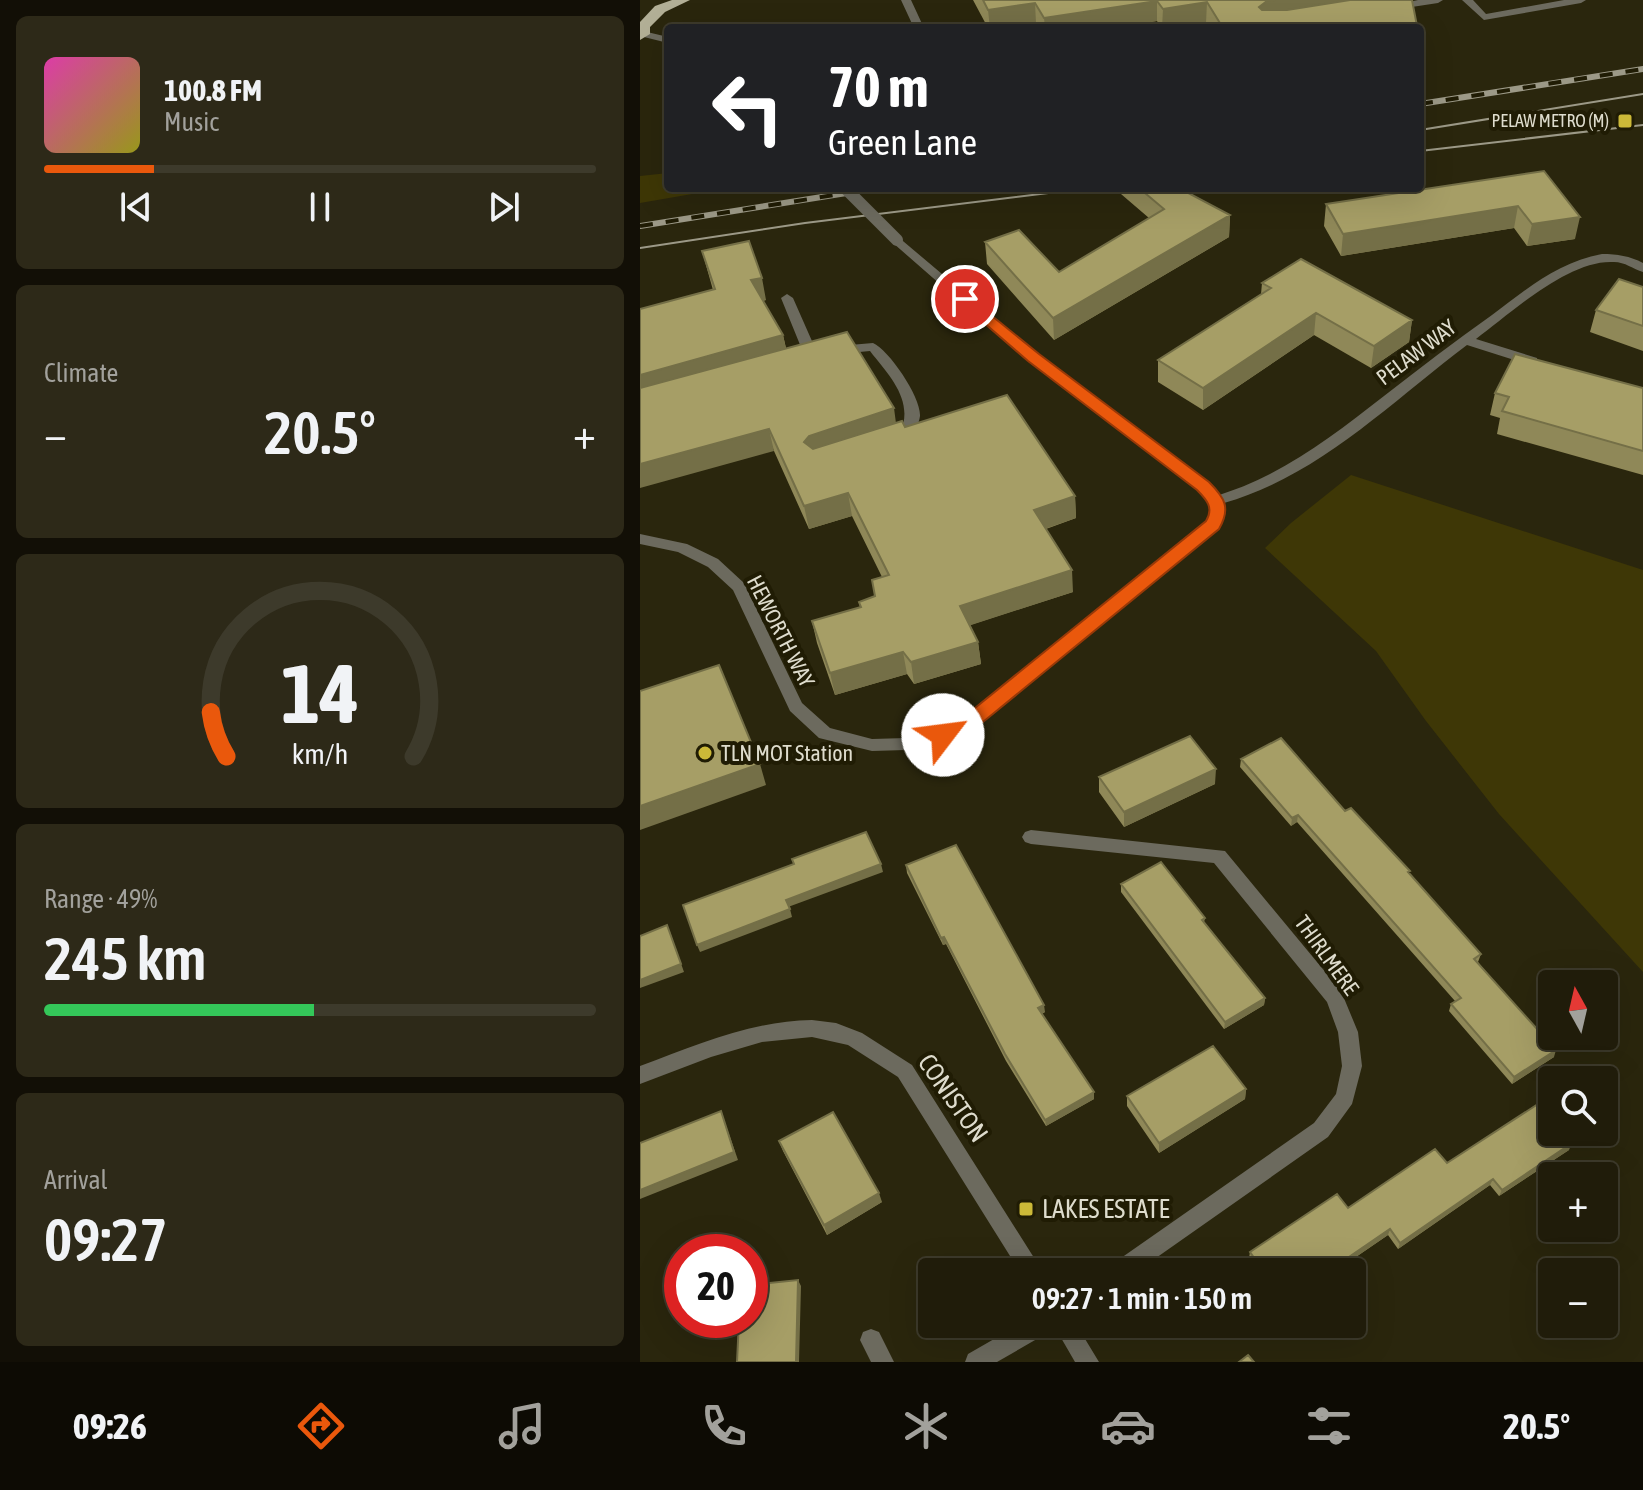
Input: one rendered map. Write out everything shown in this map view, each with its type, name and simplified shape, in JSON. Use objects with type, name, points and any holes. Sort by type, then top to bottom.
[{"type":"main road","points":[[641,30],[660,9],[684,0]]},
{"type":"street","points":[[906,0],[917,24]]},
{"type":"street","points":[[1375,10],[1438,0]]},
{"type":"street","points":[[1467,0],[1484,17],[1581,0]]},
{"type":"street","points":[[641,30],[664,39]]},
{"type":"street","points":[[849,192],[897,240],[1033,358],[1203,486],[1217,500]]},
{"type":"street","name":"PELAW WAY","points":[[1217,500],[1239,496],[1273,481],[1325,447],[1562,270],[1592,258],[1611,257],[1643,268]]},
{"type":"street","points":[[787,298],[805,359],[851,347],[873,347],[885,360],[913,408],[912,422],[905,436],[876,446]]},
{"type":"street","points":[[1465,340],[1548,366]]},
{"type":"street","name":"HEWORTH WAY","points":[[640,539],[692,553],[713,563],[739,587],[796,707],[825,733],[872,745],[906,744],[943,735],[976,717],[1213,525],[1218,514],[1217,500]]},
{"type":"street","name":"THIRLMERE","points":[[1031,837],[1219,856],[1334,997],[1348,1032],[1352,1066],[1345,1098],[1321,1130],[1138,1258]]},
{"type":"street","name":"CONISTON","points":[[640,1075],[736,1038],[790,1030],[835,1031],[874,1047],[905,1071],[1023,1258]]},
{"type":"street","points":[[976,1362],[1017,1338]]},
{"type":"street","points":[[1073,1338],[1088,1362]]},
{"type":"street","points":[[871,1340],[883,1362]]},
{"type":"shaded area","points":[[664,173],[664,192],[704,192],[640,203],[640,176]]},
{"type":"shaded area","points":[[1351,475],[1643,570],[1643,972],[1499,814],[1376,651],[1265,548]]},
{"type":"building","points":[[983,0],[1275,0],[1259,7],[1262,10],[1287,10],[1350,0],[1412,0],[1417,24],[1221,24],[1207,2],[1163,9],[1157,1],[1044,18],[1035,3],[988,10]]},
{"type":"building","points":[[1544,171],[1580,217],[1532,224],[1518,206],[1343,234],[1326,204],[1424,192],[1424,189]]},
{"type":"building","points":[[1144,192],[1187,192],[1230,215],[1053,318],[985,242],[1019,230],[1059,272],[1164,209]]},
{"type":"building","points":[[749,241],[762,278],[751,280],[783,335],[640,375],[640,309],[715,289],[702,251]]},
{"type":"building","points":[[1301,259],[1412,320],[1374,346],[1316,313],[1203,388],[1158,360],[1271,288],[1262,283]]},
{"type":"building","points":[[1619,279],[1643,287],[1643,326],[1596,310]]},
{"type":"building","points":[[847,332],[894,408],[809,436],[804,442],[813,449],[902,421],[905,427],[1007,395],[1075,496],[1034,510],[1072,570],[960,606],[978,642],[911,662],[903,652],[830,673],[812,621],[861,607],[859,602],[875,596],[872,580],[889,575],[848,493],[804,506],[769,429],[640,464],[640,388]]},
{"type":"building","points":[[1515,354],[1643,388],[1643,451],[1502,411],[1509,397],[1495,393]]},
{"type":"building","points":[[719,665],[760,764],[640,806],[640,691]]},
{"type":"building","points":[[1190,736],[1216,769],[1124,812],[1099,777]]},
{"type":"building","points":[[1281,738],[1345,811],[1351,808],[1410,871],[1481,954],[1474,959],[1538,1030],[1538,1050],[1556,1050],[1514,1077],[1451,1004],[1461,998],[1298,815],[1292,818],[1241,759]]},
{"type":"building","points":[[866,832],[881,864],[786,900],[790,909],[697,945],[683,905],[794,864],[792,859]]},
{"type":"building","points":[[956,845],[1044,1005],[1038,1008],[1094,1092],[1045,1120],[1005,1054],[944,937],[941,938],[906,865]]},
{"type":"building","points":[[1161,862],[1205,918],[1202,920],[1265,998],[1225,1022],[1121,884]]},
{"type":"building","points":[[667,925],[681,964],[640,980],[640,936]]},
{"type":"building","points":[[1213,1046],[1246,1089],[1159,1143],[1127,1096]]},
{"type":"building","points":[[1538,1104],[1538,1146],[1568,1146],[1544,1162],[1538,1162],[1538,1166],[1502,1190],[1493,1179],[1400,1243],[1390,1229],[1348,1258],[1254,1258],[1250,1252],[1337,1194],[1348,1208],[1435,1149],[1447,1163]]},
{"type":"building","points":[[721,1111],[734,1152],[640,1190],[640,1143]]},
{"type":"building","points":[[833,1112],[879,1193],[824,1225],[779,1141]]},
{"type":"building","points":[[798,1280],[796,1362],[737,1362],[738,1338],[768,1338],[768,1283]]},
{"type":"building","points":[[1248,1355],[1254,1362],[1239,1362]]},
{"type":"tram line","points":[[1424,129],[1643,94]]},
{"type":"tram line","points":[[1424,151],[1643,125]]},
{"type":"tram line","points":[[640,248],[805,223],[1057,192]]},
{"type":"railway","points":[[1424,103],[1643,69]]},
{"type":"railway","points":[[640,226],[853,192]]},
{"type":"place","name":"PELAW METRO (M)","points":[[1625,121]]},
{"type":"place","name":"TLN MOT Station","points":[[705,753]]},
{"type":"place","name":"LAKES ESTATE","points":[[1026,1209]]},
{"type":"route","points":[[943,735],[976,717],[1213,525],[1218,514],[1217,500],[1203,486],[1033,358],[965,299]]}]
